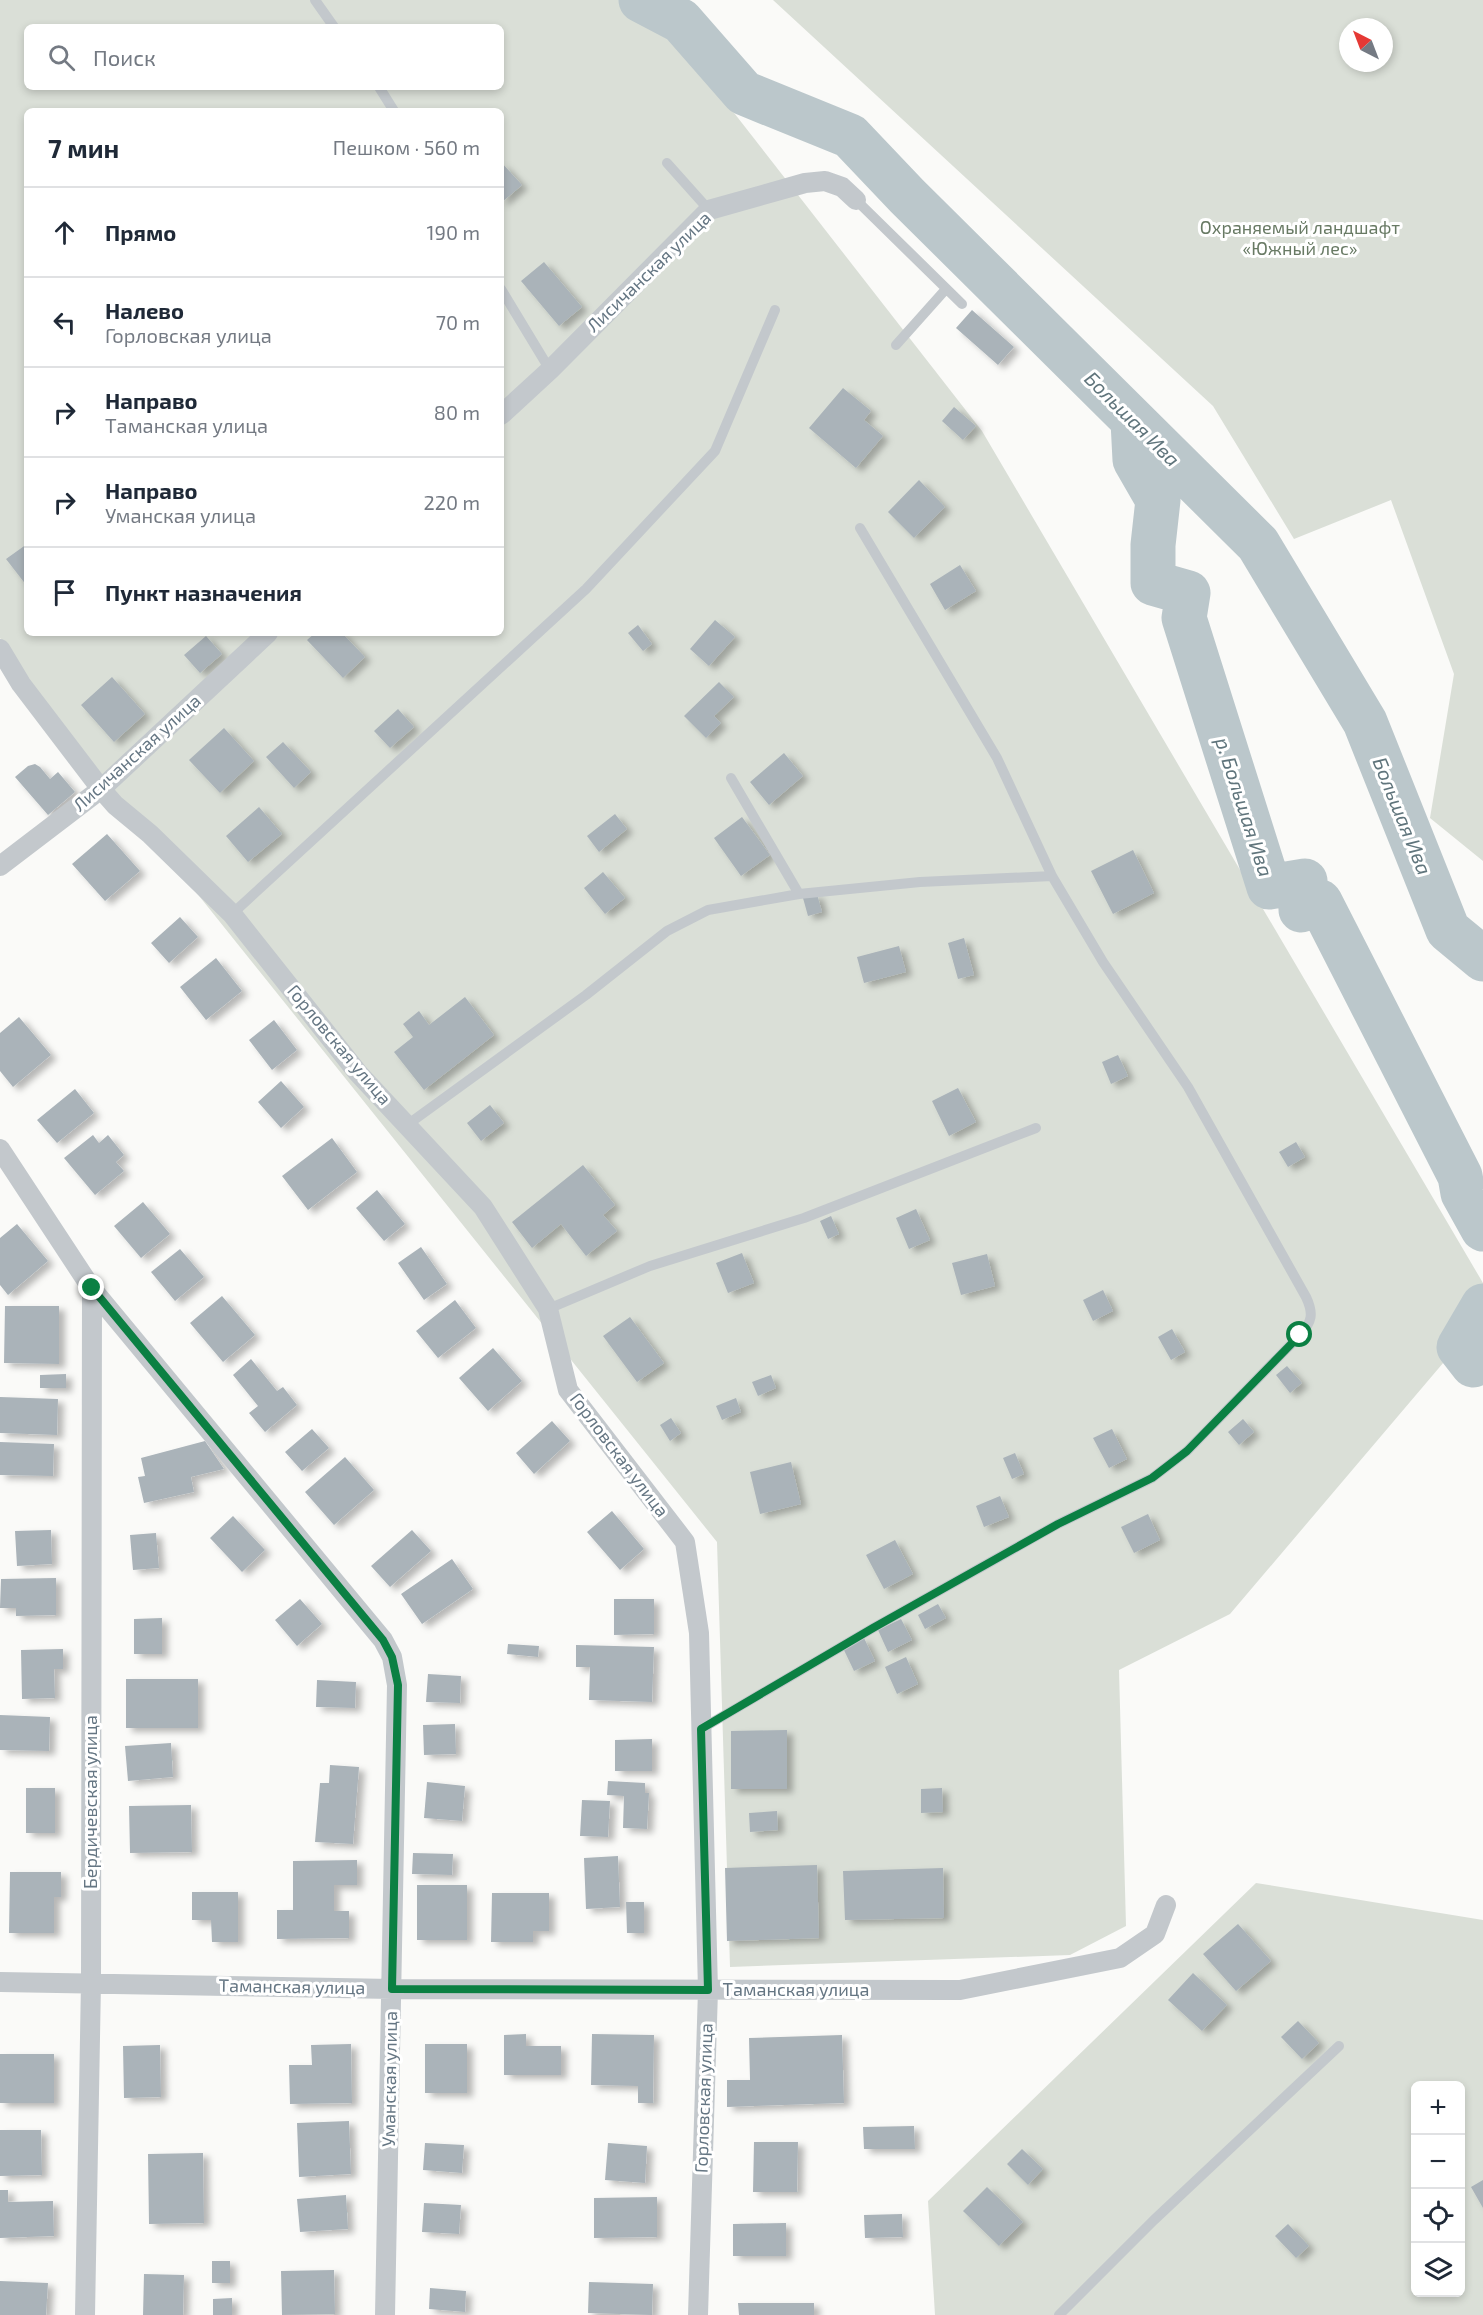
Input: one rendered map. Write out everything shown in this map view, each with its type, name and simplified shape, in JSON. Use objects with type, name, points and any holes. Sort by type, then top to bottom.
[{"type":"street","name":"Лисичанская улица","points":[[504,412],[550,370],[709,210],[805,183],[825,182],[842,187],[856,200]]},
{"type":"street","name":"Лисичанская улица","points":[[0,866],[101,789],[265,636]]},
{"type":"street","name":"Горловская улица","points":[[0,649],[21,684],[101,789],[120,810],[150,834],[232,914],[358,1073],[483,1207],[548,1309],[568,1390],[685,1542],[699,1633],[708,1990],[698,2315]]},
{"type":"street","name":"Уманская улица","points":[[0,1149],[92,1288],[383,1640],[392,1657],[398,1685],[385,2315]]},
{"type":"street","name":"Бердичевская улица","points":[[85,2315],[91,1982],[92,1288]]},
{"type":"street","name":"Таманская улица","points":[[0,1982],[392,1989],[960,1990],[1120,1958],[1155,1934],[1166,1905]]},
{"type":"lane","points":[[315,0],[332,24]]},
{"type":"lane","points":[[381,90],[392,108]]},
{"type":"lane","points":[[667,163],[709,210]]},
{"type":"lane","points":[[856,200],[962,304]]},
{"type":"lane","points":[[896,345],[946,288]]},
{"type":"lane","points":[[504,294],[550,370]]},
{"type":"lane","points":[[232,914],[586,590],[715,452],[775,310]]},
{"type":"lane","points":[[701,1729],[873,1628],[1058,1524],[1152,1478],[1187,1451],[1300,1335],[1312,1317],[1311,1307],[1306,1297],[1188,1087],[1103,962],[1052,876],[997,758],[860,528]]},
{"type":"lane","points":[[731,778],[799,894]]},
{"type":"lane","points":[[407,1125],[586,995],[667,931],[708,910],[799,894],[920,882],[1052,876]]},
{"type":"lane","points":[[548,1309],[650,1266],[804,1218],[1036,1128]]},
{"type":"lane","points":[[1059,2315],[1154,2220],[1339,2046]]},
{"type":"green space","points":[[0,0],[646,0],[982,431],[1483,1283],[1483,1316],[1230,1614],[1119,1670],[1126,1926],[1070,1955],[730,1967],[717,1542],[21,671],[0,638]]},
{"type":"green space","name":"Охраняемый ландшафт «Южный лес»","points":[[773,0],[1483,0],[1483,861],[1430,818],[1454,674],[1391,500],[1294,539],[1213,406]]},
{"type":"green space","points":[[1256,1883],[1483,1920],[1483,2315],[935,2315],[928,2201]]},
{"type":"building","points":[[504,165],[522,185],[504,200]]},
{"type":"building","points":[[544,262],[582,307],[559,326],[521,281]]},
{"type":"building","points":[[972,310],[1014,347],[998,365],[956,328]]},
{"type":"building","points":[[843,388],[871,411],[864,420],[883,436],[856,468],[809,428]]},
{"type":"building","points":[[954,407],[976,426],[963,440],[942,421]]},
{"type":"building","points":[[919,480],[945,507],[914,538],[888,512]]},
{"type":"building","points":[[24,546],[24,582],[6,559]]},
{"type":"building","points":[[960,565],[976,591],[945,610],[930,584]]},
{"type":"building","points":[[715,620],[735,637],[709,666],[690,649]]},
{"type":"building","points":[[638,625],[652,644],[643,651],[628,633]]},
{"type":"building","points":[[206,636],[222,654],[200,673],[184,655]]},
{"type":"building","points":[[312,636],[345,636],[365,657],[343,678],[307,640]]},
{"type":"building","points":[[112,677],[145,714],[114,742],[81,705]]},
{"type":"building","points":[[719,682],[734,697],[714,716],[721,723],[706,738],[684,716]]},
{"type":"building","points":[[398,709],[414,727],[390,748],[374,731]]},
{"type":"building","points":[[224,728],[254,761],[220,793],[189,760]]},
{"type":"building","points":[[283,742],[311,772],[294,788],[266,757]]},
{"type":"building","points":[[784,753],[803,776],[769,805],[750,782]]},
{"type":"building","points":[[35,764],[50,779],[58,772],[75,792],[48,815],[15,777],[28,766]]},
{"type":"building","points":[[259,807],[282,834],[248,862],[226,836]]},
{"type":"building","points":[[615,814],[627,829],[599,852],[587,836]]},
{"type":"building","points":[[742,817],[770,855],[741,876],[714,838]]},
{"type":"building","points":[[107,834],[140,871],[105,901],[72,864]]},
{"type":"building","points":[[1133,850],[1154,893],[1113,914],[1091,871]]},
{"type":"building","points":[[603,872],[625,898],[605,914],[584,888]]},
{"type":"building","points":[[817,894],[822,912],[808,916],[803,898]]},
{"type":"building","points":[[180,917],[198,937],[169,963],[151,943]]},
{"type":"building","points":[[964,938],[974,975],[958,979],[948,943]]},
{"type":"building","points":[[899,946],[906,972],[864,983],[857,957]]},
{"type":"building","points":[[216,958],[242,991],[206,1020],[180,987]]},
{"type":"building","points":[[465,997],[494,1035],[424,1090],[394,1052],[413,1037],[403,1024],[419,1011],[429,1025]]},
{"type":"building","points":[[19,1017],[51,1055],[13,1087],[0,1071],[0,1033]]},
{"type":"building","points":[[274,1020],[297,1050],[272,1070],[249,1040]]},
{"type":"building","points":[[1118,1055],[1128,1076],[1111,1084],[1102,1062]]},
{"type":"building","points":[[281,1081],[304,1107],[281,1128],[258,1102]]},
{"type":"building","points":[[958,1088],[976,1122],[949,1136],[932,1101]]},
{"type":"building","points":[[75,1089],[94,1113],[57,1143],[37,1120]]},
{"type":"building","points":[[490,1105],[504,1123],[481,1141],[467,1123]]},
{"type":"building","points":[[93,1135],[99,1143],[108,1135],[124,1155],[116,1162],[124,1171],[95,1195],[64,1158]]},
{"type":"building","points":[[332,1138],[357,1172],[308,1210],[282,1176]]},
{"type":"building","points":[[1296,1142],[1305,1157],[1288,1167],[1279,1152]]},
{"type":"building","points":[[583,1165],[615,1205],[603,1215],[617,1231],[586,1256],[561,1224],[532,1248],[512,1222]]},
{"type":"building","points":[[377,1190],[405,1224],[384,1241],[356,1208]]},
{"type":"building","points":[[143,1202],[170,1234],[141,1258],[114,1226]]},
{"type":"building","points":[[916,1209],[930,1240],[909,1249],[896,1218]]},
{"type":"building","points":[[831,1216],[839,1234],[828,1239],[820,1221]]},
{"type":"building","points":[[17,1224],[48,1261],[8,1295],[0,1285],[0,1238]]},
{"type":"building","points":[[421,1247],[447,1284],[424,1300],[398,1263]]},
{"type":"building","points":[[180,1249],[204,1277],[175,1301],[151,1272]]},
{"type":"building","points":[[742,1253],[754,1283],[728,1293],[716,1263]]},
{"type":"building","points":[[987,1254],[995,1286],[961,1295],[952,1263]]},
{"type":"building","points":[[1103,1290],[1113,1311],[1093,1321],[1083,1300]]},
{"type":"building","points":[[222,1296],[255,1335],[223,1362],[190,1323]]},
{"type":"building","points":[[455,1300],[476,1328],[438,1358],[416,1331]]},
{"type":"building","points":[[5,1306],[59,1306],[59,1364],[4,1363]]},
{"type":"building","points":[[630,1317],[664,1363],[637,1382],[603,1336]]},
{"type":"building","points":[[1172,1329],[1185,1352],[1171,1360],[1158,1337]]},
{"type":"building","points":[[493,1348],[522,1381],[488,1411],[459,1378]]},
{"type":"building","points":[[251,1359],[277,1391],[283,1387],[297,1405],[265,1432],[249,1413],[258,1406],[233,1375]]},
{"type":"building","points":[[1287,1366],[1302,1383],[1290,1393],[1276,1375]]},
{"type":"building","points":[[66,1374],[66,1388],[40,1388],[40,1375]]},
{"type":"building","points":[[771,1375],[776,1388],[758,1396],[752,1382]]},
{"type":"building","points":[[0,1397],[58,1399],[57,1435],[0,1433]]},
{"type":"building","points":[[736,1398],[741,1412],[722,1420],[716,1406]]},
{"type":"building","points":[[671,1418],[681,1433],[670,1441],[660,1425]]},
{"type":"building","points":[[1243,1419],[1254,1432],[1239,1445],[1228,1432]]},
{"type":"building","points":[[552,1421],[570,1441],[534,1474],[516,1453]]},
{"type":"building","points":[[312,1429],[329,1448],[302,1471],[285,1452]]},
{"type":"building","points":[[1112,1429],[1127,1459],[1109,1468],[1093,1438]]},
{"type":"building","points":[[205,1441],[224,1469],[191,1477],[194,1492],[144,1503],[138,1477],[145,1476],[141,1458]]},
{"type":"building","points":[[0,1442],[54,1444],[53,1476],[0,1475]]},
{"type":"building","points":[[1015,1453],[1024,1474],[1012,1479],[1003,1458]]},
{"type":"building","points":[[345,1457],[374,1490],[334,1525],[305,1492]]},
{"type":"building","points":[[791,1462],[801,1504],[760,1514],[750,1472]]},
{"type":"building","points":[[1000,1496],[1009,1517],[984,1527],[976,1506]]},
{"type":"building","points":[[612,1511],[644,1549],[620,1570],[587,1532]]},
{"type":"building","points":[[1148,1514],[1160,1540],[1134,1553],[1121,1527]]},
{"type":"building","points":[[233,1516],[265,1550],[242,1572],[210,1538]]},
{"type":"building","points":[[51,1530],[52,1564],[17,1566],[15,1531]]},
{"type":"building","points":[[412,1530],[431,1551],[390,1587],[371,1566]]},
{"type":"building","points":[[156,1533],[159,1568],[133,1570],[130,1535]]},
{"type":"building","points":[[895,1540],[913,1574],[884,1589],[866,1555]]},
{"type":"building","points":[[452,1559],[473,1589],[422,1624],[401,1594]]},
{"type":"building","points":[[56,1578],[56,1615],[16,1616],[16,1608],[0,1608],[1,1579]]},
{"type":"building","points":[[300,1599],[322,1624],[297,1646],[275,1620]]},
{"type":"building","points":[[614,1599],[654,1599],[654,1634],[614,1635]]},
{"type":"building","points":[[938,1604],[946,1618],[925,1629],[918,1615]]},
{"type":"building","points":[[162,1618],[162,1654],[134,1654],[134,1619]]},
{"type":"building","points":[[901,1619],[912,1640],[888,1652],[878,1630]]},
{"type":"building","points":[[864,1638],[875,1661],[854,1671],[843,1648]]},
{"type":"building","points":[[508,1644],[539,1646],[538,1657],[507,1654]]},
{"type":"building","points":[[576,1645],[654,1647],[652,1702],[589,1700],[590,1667],[576,1667]]},
{"type":"building","points":[[63,1649],[63,1669],[54,1669],[55,1698],[22,1699],[21,1650]]},
{"type":"building","points":[[906,1657],[918,1684],[897,1694],[885,1667]]},
{"type":"building","points":[[428,1674],[461,1676],[460,1703],[426,1702]]},
{"type":"building","points":[[126,1679],[198,1679],[198,1728],[126,1728]]},
{"type":"building","points":[[317,1680],[356,1682],[355,1708],[316,1707]]},
{"type":"building","points":[[0,1715],[50,1717],[49,1751],[0,1750]]},
{"type":"building","points":[[455,1724],[456,1754],[424,1755],[423,1725]]},
{"type":"building","points":[[787,1730],[787,1789],[731,1789],[731,1731]]},
{"type":"building","points":[[652,1739],[652,1771],[615,1771],[615,1740]]},
{"type":"building","points":[[171,1743],[173,1777],[128,1781],[125,1746]]},
{"type":"building","points":[[330,1765],[359,1767],[353,1844],[315,1842],[320,1783],[329,1783]]},
{"type":"building","points":[[608,1781],[645,1783],[645,1793],[649,1793],[647,1829],[623,1828],[624,1796],[607,1795]]},
{"type":"building","points":[[427,1782],[465,1786],[462,1821],[424,1818]]},
{"type":"building","points":[[26,1788],[55,1788],[55,1833],[26,1833]]},
{"type":"building","points":[[942,1788],[943,1812],[921,1813],[921,1789]]},
{"type":"building","points":[[582,1800],[610,1801],[608,1837],[580,1836]]},
{"type":"building","points":[[191,1805],[192,1852],[130,1853],[129,1806]]},
{"type":"building","points":[[777,1811],[778,1830],[750,1832],[749,1813]]},
{"type":"building","points":[[413,1853],[453,1854],[452,1875],[412,1874]]},
{"type":"building","points":[[618,1856],[620,1907],[586,1909],[584,1858]]},
{"type":"building","points":[[357,1860],[357,1885],[334,1885],[334,1911],[349,1911],[349,1938],[277,1939],[277,1910],[293,1910],[293,1861]]},
{"type":"building","points":[[817,1865],[819,1938],[727,1941],[725,1868]]},
{"type":"building","points":[[943,1868],[944,1918],[845,1920],[843,1871]]},
{"type":"building","points":[[10,1872],[61,1872],[61,1897],[54,1897],[54,1933],[9,1933]]},
{"type":"building","points":[[417,1885],[467,1885],[467,1940],[417,1940]]},
{"type":"building","points":[[192,1892],[238,1892],[238,1942],[212,1942],[211,1920],[192,1920]]},
{"type":"building","points":[[492,1893],[549,1893],[549,1931],[533,1931],[533,1942],[491,1942]]},
{"type":"building","points":[[626,1902],[644,1902],[644,1933],[627,1933]]},
{"type":"building","points":[[1238,1924],[1271,1961],[1236,1991],[1203,1954]]},
{"type":"building","points":[[1193,1973],[1227,2005],[1202,2031],[1168,2000]]},
{"type":"building","points":[[1298,2021],[1319,2043],[1302,2059],[1281,2037]]},
{"type":"building","points":[[526,2034],[526,2046],[561,2046],[561,2075],[504,2075],[504,2035]]},
{"type":"building","points":[[592,2034],[654,2035],[653,2103],[638,2103],[638,2086],[591,2085]]},
{"type":"building","points":[[842,2035],[844,2103],[727,2107],[727,2080],[750,2080],[749,2038]]},
{"type":"building","points":[[351,2044],[352,2103],[290,2104],[289,2065],[312,2065],[311,2045]]},
{"type":"building","points":[[425,2044],[467,2044],[467,2093],[425,2093]]},
{"type":"building","points":[[160,2045],[161,2097],[124,2098],[123,2046]]},
{"type":"building","points":[[0,2054],[54,2054],[54,2103],[0,2103]]},
{"type":"building","points":[[349,2121],[351,2174],[299,2177],[297,2123]]},
{"type":"building","points":[[914,2126],[915,2149],[864,2149],[863,2127]]},
{"type":"building","points":[[0,2130],[41,2130],[42,2175],[0,2176]]},
{"type":"building","points":[[754,2142],[798,2142],[797,2192],[753,2192]]},
{"type":"building","points":[[425,2143],[464,2145],[462,2173],[423,2170]]},
{"type":"building","points":[[608,2143],[647,2146],[645,2183],[605,2180]]},
{"type":"building","points":[[1022,2149],[1043,2169],[1028,2185],[1007,2164]]},
{"type":"building","points":[[203,2153],[204,2223],[149,2224],[148,2154]]},
{"type":"building","points":[[1483,2180],[1483,2208],[1471,2187]]},
{"type":"building","points":[[987,2187],[1023,2222],[999,2246],[963,2211]]},
{"type":"building","points":[[0,2190],[8,2190],[8,2202],[53,2201],[54,2236],[0,2238]]},
{"type":"building","points":[[346,2195],[348,2229],[300,2232],[297,2199]]},
{"type":"building","points":[[657,2197],[657,2237],[594,2238],[594,2198]]},
{"type":"building","points":[[424,2203],[461,2205],[459,2234],[422,2232]]},
{"type":"building","points":[[902,2214],[903,2237],[865,2238],[864,2215]]},
{"type":"building","points":[[786,2223],[786,2256],[733,2256],[733,2224]]},
{"type":"building","points":[[1288,2224],[1309,2246],[1296,2258],[1275,2236]]},
{"type":"building","points":[[212,2261],[230,2261],[230,2283],[212,2283]]},
{"type":"building","points":[[334,2270],[335,2314],[282,2315],[281,2271]]},
{"type":"building","points":[[144,2274],[184,2275],[183,2315],[143,2315]]},
{"type":"building","points":[[0,2281],[48,2283],[46,2315],[0,2315]]},
{"type":"building","points":[[589,2282],[653,2284],[652,2315],[588,2313]]},
{"type":"building","points":[[430,2288],[466,2291],[465,2312],[429,2309]]},
{"type":"building","points":[[232,2298],[232,2315],[213,2315],[213,2299]]},
{"type":"building","points":[[738,2303],[814,2303],[814,2315],[739,2315]]},
{"type":"waterway","name":"Большая Ива","points":[[641,0],[681,21],[744,93],[850,136],[907,196],[1258,544],[1365,722],[1448,930],[1483,959]]},
{"type":"waterway","name":"р. Большая Ива","points":[[1133,421],[1135,460],[1158,500],[1153,545],[1153,583],[1188,593],[1184,618],[1269,887],[1305,881],[1301,910],[1320,902],[1460,1176],[1463,1193],[1483,1229]]},
{"type":"waterway","name":"р. Большая Ива","points":[[1473,1365],[1459,1347],[1483,1306]]},
{"type":"route","points":[[92,1288],[383,1640],[392,1657],[398,1685],[392,1989],[708,1990],[701,1729],[873,1628],[1058,1524],[1152,1478],[1187,1451],[1300,1335]]}]
